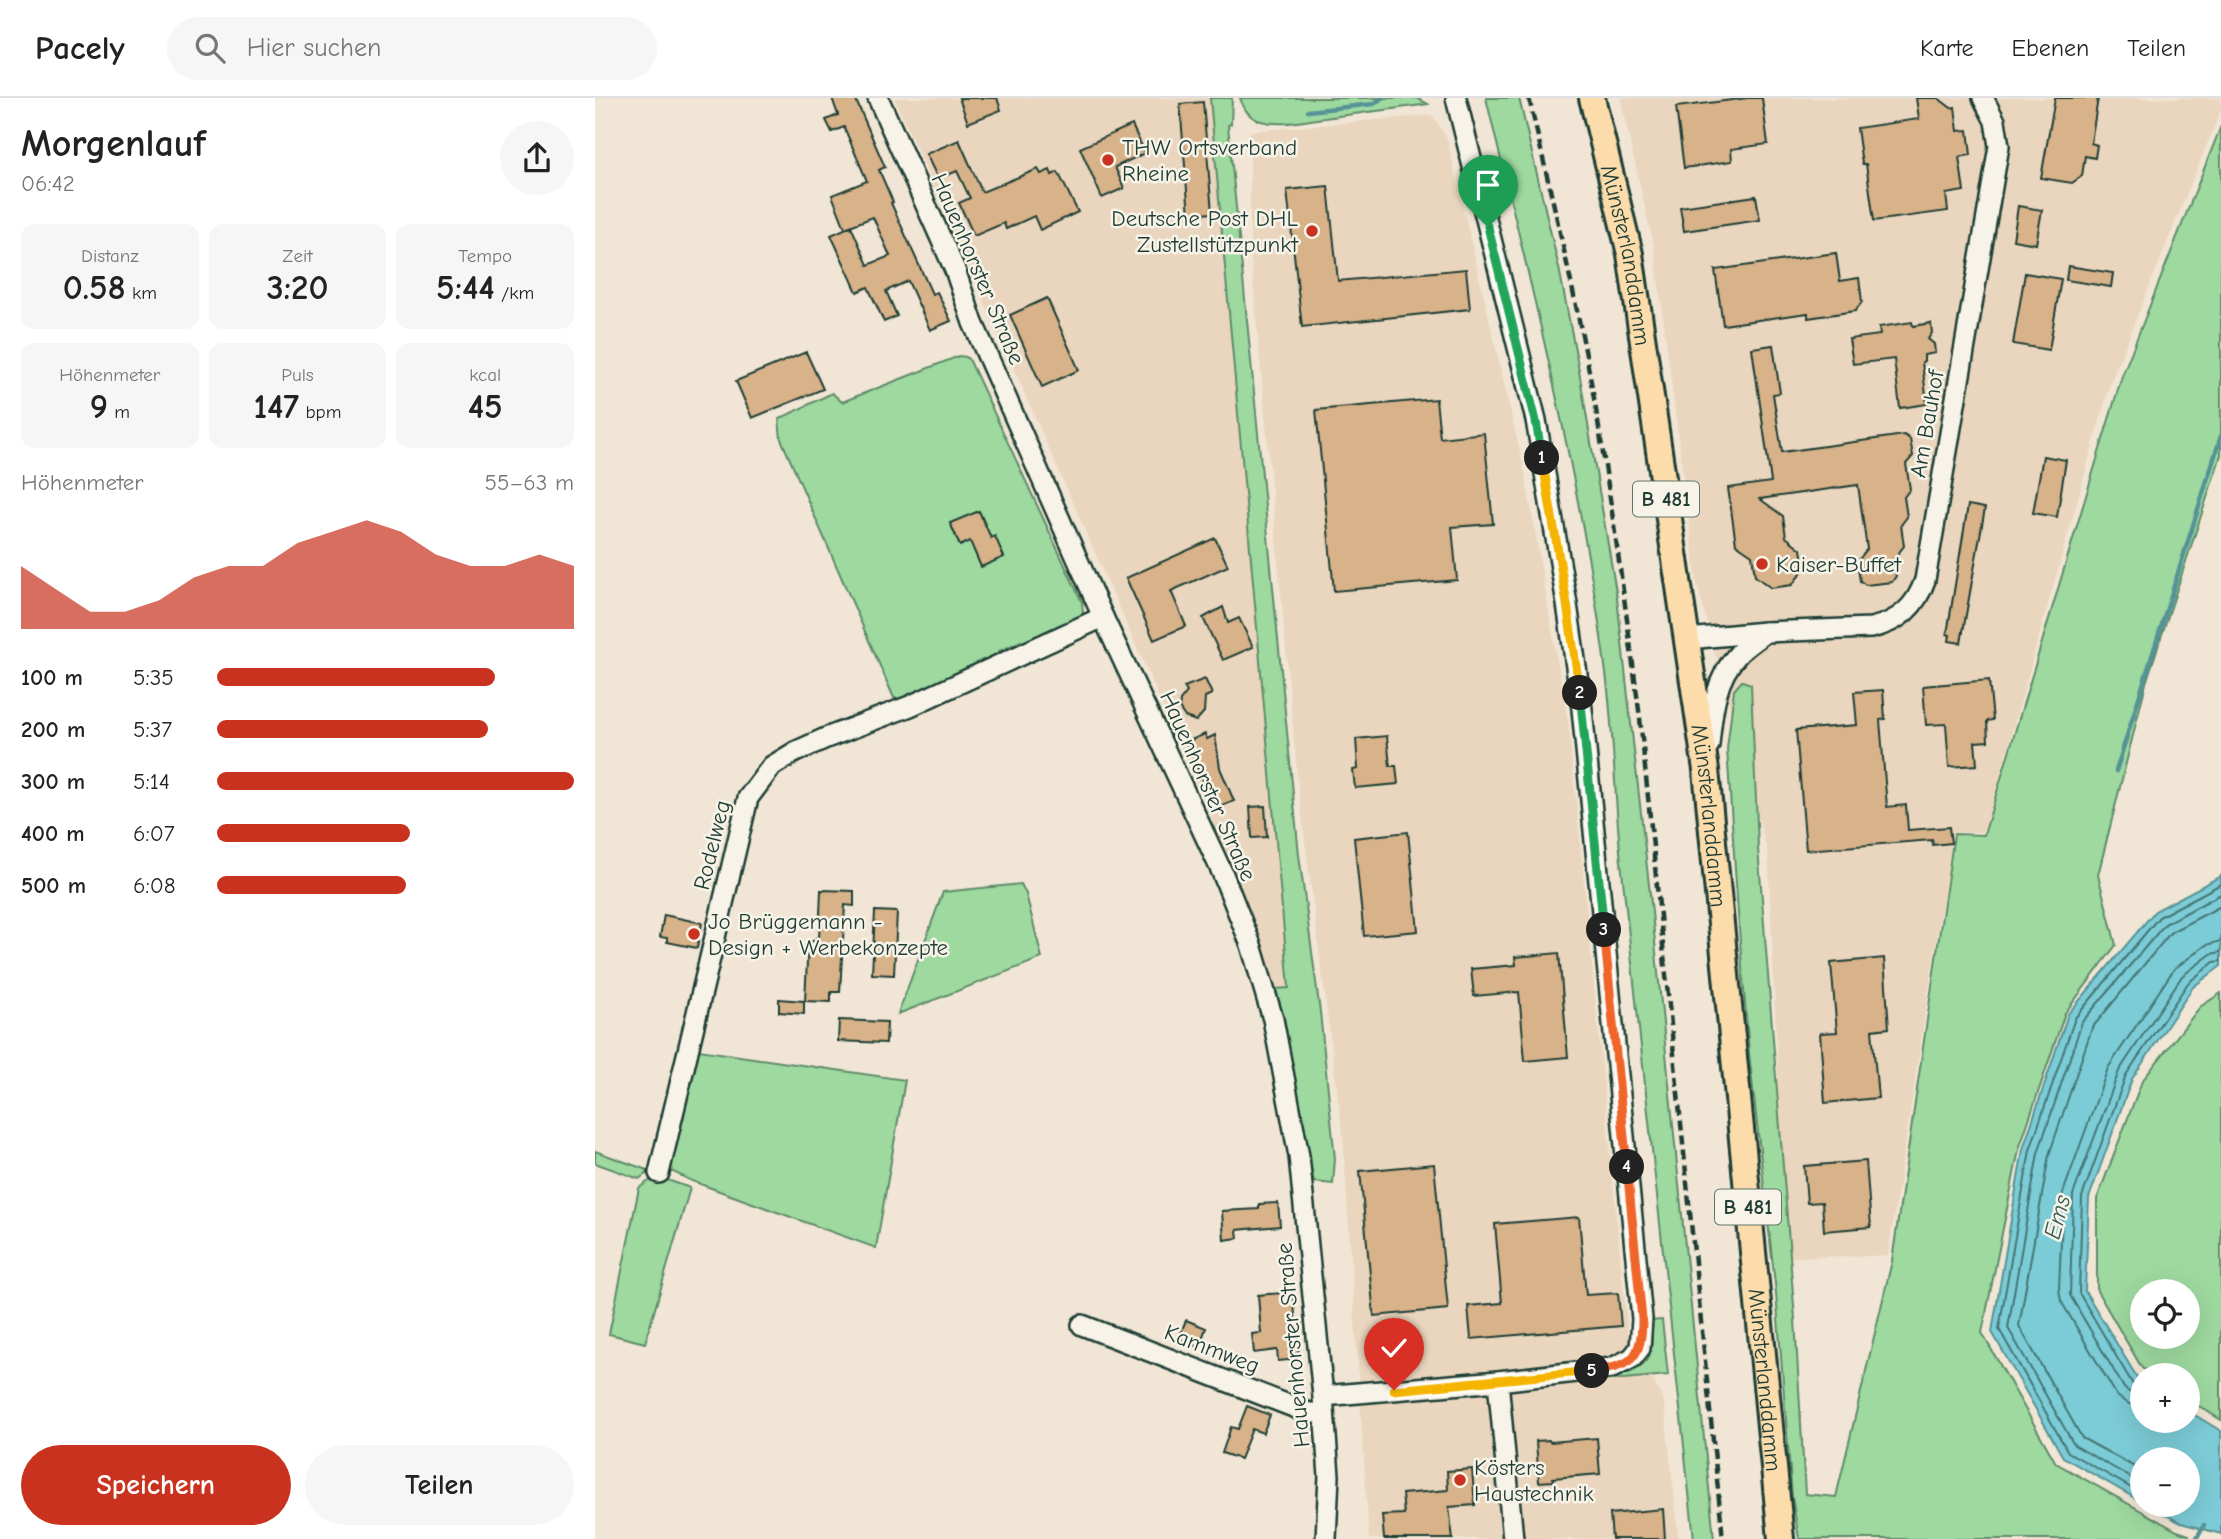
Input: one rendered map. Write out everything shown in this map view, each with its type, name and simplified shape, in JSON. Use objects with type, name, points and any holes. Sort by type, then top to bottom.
[{"type":"main road","name":"Münsterlanddamm","points":[[1592,98],[1630,254],[1706,770],[1781,1539]]},
{"type":"street","name":"Hauenhorster Straße","points":[[878,98],[955,270],[972,323],[1103,617],[1223,872],[1251,945],[1273,1019],[1299,1156],[1324,1404],[1329,1476],[1326,1539]]},
{"type":"street","name":"Am Bauhof","points":[[1687,639],[1765,632],[1871,628],[1884,625],[1907,613],[1921,590],[1925,580],[1999,146],[1995,121],[1983,98]]},
{"type":"street","name":"Kammweg","points":[[1082,1325],[1309,1413],[1324,1404],[1600,1370],[1623,1364],[1640,1348],[1642,1319],[1584,723],[1567,604],[1536,421],[1453,100]]},
{"type":"street","name":"Rodelweg","points":[[659,1173],[748,798],[772,766],[826,738],[910,706],[1103,617]]},
{"type":"street","points":[[1706,770],[1713,706],[1723,676],[1739,653],[1765,632]]},
{"type":"street","points":[[1498,1381],[1513,1539]]},
{"type":"shaded area","points":[[894,98],[1210,98],[1289,988],[1276,989],[1209,811]]},
{"type":"shaded area","points":[[1620,98],[2221,98],[2221,110],[2111,381],[1984,832],[1953,832],[1888,1256],[1786,1257],[1768,854],[1697,584],[1654,247]]},
{"type":"shaded area","points":[[1432,115],[1447,138],[1525,473],[1569,728],[1628,1335],[1664,1401],[1679,1539],[1369,1539],[1343,1137],[1298,786],[1250,248],[1250,131]]},
{"type":"green space","points":[[1210,98],[1232,98],[1231,124],[1228,125],[1299,855],[1320,1012],[1335,1159],[1333,1184],[1314,1182],[1276,989],[1289,988]]},
{"type":"green space","points":[[1240,98],[1417,98],[1428,104],[1277,123],[1253,118]]},
{"type":"green space","points":[[1486,98],[1519,98],[1559,268],[1617,598],[1652,912],[1714,1539],[1694,1539],[1622,871],[1609,701],[1599,623],[1562,425]]},
{"type":"green space","points":[[2221,126],[2221,455],[2146,683],[2098,875],[2116,945],[2065,1013],[2019,1149],[1982,1333],[2056,1463],[2130,1505],[2130,1517],[2152,1517],[2189,1535],[2186,1539],[1799,1539],[1792,1497],[1776,1293],[1749,1053],[1739,928],[1727,749],[1734,690],[1742,681],[1751,684],[1758,848],[1795,1319],[1805,1494],[1836,1497],[1892,1261],[1954,834],[1984,835],[2122,376]]},
{"type":"green space","points":[[959,356],[970,361],[1082,602],[1083,612],[1079,623],[1024,644],[1021,641],[999,651],[1000,655],[905,700],[894,698],[781,439],[779,419],[832,393],[842,402]]},
{"type":"green space","points":[[1021,884],[1042,958],[898,1014],[943,892]]},
{"type":"green space","points":[[2221,993],[2221,1420],[2200,1407],[2200,1363],[2139,1363],[2131,1349],[2200,1349],[2200,1279],[2130,1279],[2130,1347],[2097,1291],[2097,1199],[2142,1081],[2200,1007]]},
{"type":"green space","points":[[692,1049],[905,1080],[876,1248],[671,1171],[664,1163]]},
{"type":"green space","points":[[595,1151],[650,1171],[639,1179],[595,1163]]},
{"type":"green space","points":[[656,1176],[690,1188],[645,1343],[609,1334],[639,1188]]},
{"type":"green space","points":[[1662,1320],[1668,1375],[1578,1383],[1621,1376],[1640,1367],[1651,1349],[1650,1321]]},
{"type":"water","name":"Ems","points":[[2221,876],[2221,966],[2193,987],[2132,1079],[2089,1198],[2085,1291],[2130,1366],[2130,1433],[2200,1433],[2200,1418],[2221,1431],[2221,1534],[2181,1523],[2170,1517],[2200,1517],[2200,1447],[2130,1447],[2130,1495],[2063,1457],[1992,1332],[2023,1149],[2068,1014],[2155,911]]},
{"type":"building","points":[[832,98],[855,98],[885,167],[879,170],[893,202],[891,203],[932,294],[937,292],[951,321],[930,330],[908,281],[886,291],[897,316],[884,322],[868,287],[857,292],[831,235],[851,226],[868,265],[890,256],[873,217],[845,228],[832,195],[867,181],[844,127],[832,132],[826,120],[838,115]]},
{"type":"building","points":[[959,98],[997,98],[1001,110],[968,123]]},
{"type":"building","points":[[1762,98],[1768,144],[1731,149],[1732,161],[1684,168],[1676,107]]},
{"type":"building","points":[[1916,98],[1938,98],[1951,108],[1955,107],[1958,131],[1968,130],[1971,155],[1959,157],[1964,191],[1946,194],[1948,211],[1874,221],[1866,164],[1862,164],[1857,128],[1919,119]]},
{"type":"building","points":[[2055,98],[2098,98],[2091,143],[2097,145],[2095,158],[2085,156],[2082,176],[2072,183],[2041,178]]},
{"type":"building","points":[[1203,102],[1212,213],[1189,215],[1180,104]]},
{"type":"building","name":"THW Ortsverband Rheine","points":[[1132,125],[1145,153],[1115,167],[1124,188],[1102,198],[1080,148]]},
{"type":"building","points":[[959,140],[982,192],[1038,169],[1041,174],[1050,170],[1052,175],[1058,172],[1078,212],[1040,230],[1034,216],[1006,229],[1004,223],[974,236],[959,203],[970,198],[957,171],[938,179],[926,154]]},
{"type":"building","name":"Deutsche Post DHL Zustellstützpunkt","points":[[1328,186],[1338,281],[1466,269],[1470,309],[1302,327],[1287,190]]},
{"type":"building","points":[[1756,196],[1760,220],[1684,231],[1680,207]]},
{"type":"building","points":[[2018,206],[2042,210],[2036,244],[2013,240]]},
{"type":"building","points":[[1836,253],[1840,281],[1859,278],[1862,302],[1855,311],[1808,318],[1808,313],[1723,325],[1715,270]]},
{"type":"building","points":[[2068,266],[2113,273],[2111,287],[2066,280]]},
{"type":"building","points":[[2025,273],[2061,279],[2049,350],[2013,344]]},
{"type":"building","points":[[1047,298],[1079,370],[1042,387],[1010,315]]},
{"type":"building","points":[[1912,322],[1913,326],[1931,323],[1932,333],[1928,339],[1934,344],[1935,353],[1924,355],[1922,362],[1927,404],[1900,408],[1894,359],[1853,364],[1849,339],[1880,335],[1879,327]]},
{"type":"building","points":[[1773,345],[1780,393],[1773,394],[1782,452],[1904,435],[1910,439],[1913,456],[1906,464],[1910,489],[1904,497],[1907,517],[1901,525],[1904,546],[1893,560],[1896,576],[1892,582],[1866,585],[1860,581],[1857,562],[1867,549],[1858,485],[1760,499],[1783,516],[1786,537],[1801,549],[1804,569],[1792,585],[1771,588],[1755,576],[1752,555],[1736,544],[1728,488],[1771,482],[1752,348]]},
{"type":"building","points":[[806,352],[823,389],[752,418],[736,381]]},
{"type":"building","points":[[1436,399],[1440,438],[1484,433],[1493,524],[1452,527],[1457,580],[1334,591],[1316,410]]},
{"type":"building","points":[[2043,456],[2066,460],[2057,517],[2033,513]]},
{"type":"building","points":[[1968,505],[1985,508],[1961,643],[1949,641],[1950,635],[1947,634]]},
{"type":"building","points":[[979,511],[991,538],[995,536],[1004,557],[981,567],[970,541],[960,546],[950,523]]},
{"type":"building","points":[[1215,538],[1228,566],[1171,591],[1186,626],[1154,640],[1126,578]]},
{"type":"building","points":[[1223,607],[1228,623],[1239,618],[1253,647],[1223,660],[1203,618]]},
{"type":"building","points":[[1205,679],[1212,694],[1205,697],[1204,712],[1196,721],[1185,717],[1179,708],[1180,701],[1187,692],[1184,687]]},
{"type":"building","points":[[1989,680],[1993,720],[1987,721],[1988,741],[1975,742],[1977,765],[1949,767],[1946,724],[1926,725],[1923,686]]},
{"type":"building","points":[[1883,690],[1885,719],[1880,720],[1887,807],[1906,805],[1908,830],[1949,827],[1951,843],[1933,845],[1932,840],[1806,850],[1796,730],[1857,725],[1854,692]]},
{"type":"building","points":[[1205,734],[1207,739],[1215,735],[1220,768],[1234,801],[1215,809],[1186,742]]},
{"type":"building","points":[[1387,736],[1390,766],[1396,766],[1398,784],[1355,788],[1353,770],[1358,769],[1356,739]]},
{"type":"building","points":[[1265,806],[1267,837],[1252,838],[1250,807]]},
{"type":"building","points":[[1408,832],[1418,931],[1364,936],[1354,838]]},
{"type":"building","points":[[821,890],[854,891],[854,906],[845,905],[840,992],[831,992],[831,1002],[805,1001],[808,941],[819,939]]},
{"type":"building","points":[[875,911],[897,912],[894,975],[872,974]]},
{"type":"building","points":[[664,915],[702,923],[697,948],[667,942],[667,938],[660,937]]},
{"type":"building","points":[[1559,953],[1568,1057],[1525,1061],[1519,992],[1474,996],[1471,969],[1516,965],[1515,957]]},
{"type":"building","points":[[1884,958],[1889,1028],[1872,1030],[1878,1098],[1825,1103],[1820,1033],[1837,1032],[1831,963]]},
{"type":"building","points":[[779,999],[804,1001],[804,1014],[779,1012]]},
{"type":"building","points":[[839,1020],[887,1022],[886,1043],[838,1041]]},
{"type":"building","points":[[1866,1161],[1871,1227],[1824,1231],[1822,1202],[1807,1203],[1804,1166]]},
{"type":"building","points":[[1434,1164],[1448,1309],[1374,1316],[1360,1171]]},
{"type":"building","points":[[1278,1203],[1280,1226],[1237,1230],[1238,1238],[1224,1240],[1222,1211],[1259,1209],[1259,1204]]},
{"type":"building","points":[[1579,1217],[1586,1295],[1618,1293],[1621,1326],[1471,1339],[1468,1306],[1502,1303],[1495,1224]]},
{"type":"building","points":[[1293,1292],[1299,1359],[1278,1361],[1277,1350],[1254,1353],[1252,1334],[1261,1333],[1258,1295]]},
{"type":"building","points":[[1186,1320],[1206,1328],[1199,1347],[1178,1339]]},
{"type":"building","points":[[1247,1406],[1270,1415],[1263,1433],[1252,1429],[1240,1459],[1222,1453],[1231,1427],[1238,1429]]},
{"type":"building","points":[[1597,1438],[1600,1474],[1553,1478],[1553,1481],[1539,1482],[1536,1441]]},
{"type":"building","points":[[1472,1469],[1475,1505],[1449,1507],[1453,1539],[1384,1539],[1382,1515],[1404,1514],[1402,1494],[1448,1490],[1447,1471]]},
{"type":"building","points":[[1663,1509],[1665,1539],[1612,1539],[1610,1514]]},
{"type":"waterway","points":[[1308,111],[1374,104],[1382,98]]},
{"type":"waterway","points":[[2116,771],[2221,436]]},
{"type":"waterway","points":[[2196,1539],[2204,1525]]},
{"type":"railway","points":[[1529,98],[1594,398],[1640,718],[1723,1539]]},
{"type":"place","name":"THW Ortsverband Rheine","points":[[1108,160]]},
{"type":"place","name":"Deutsche Post DHL Zustellstützpunkt","points":[[1312,231]]},
{"type":"place","name":"Kaiser-Buffet","points":[[1762,564]]},
{"type":"place","name":"Jo Brüggemann - Design + Werbekonzepte","points":[[694,934]]},
{"type":"place","name":"Kösters Haustechnik","points":[[1460,1480]]},
{"type":"route","points":[[1394,1390],[1612,1368],[1632,1358],[1640,1348],[1642,1338],[1582,709],[1536,421],[1488,227]]}]
